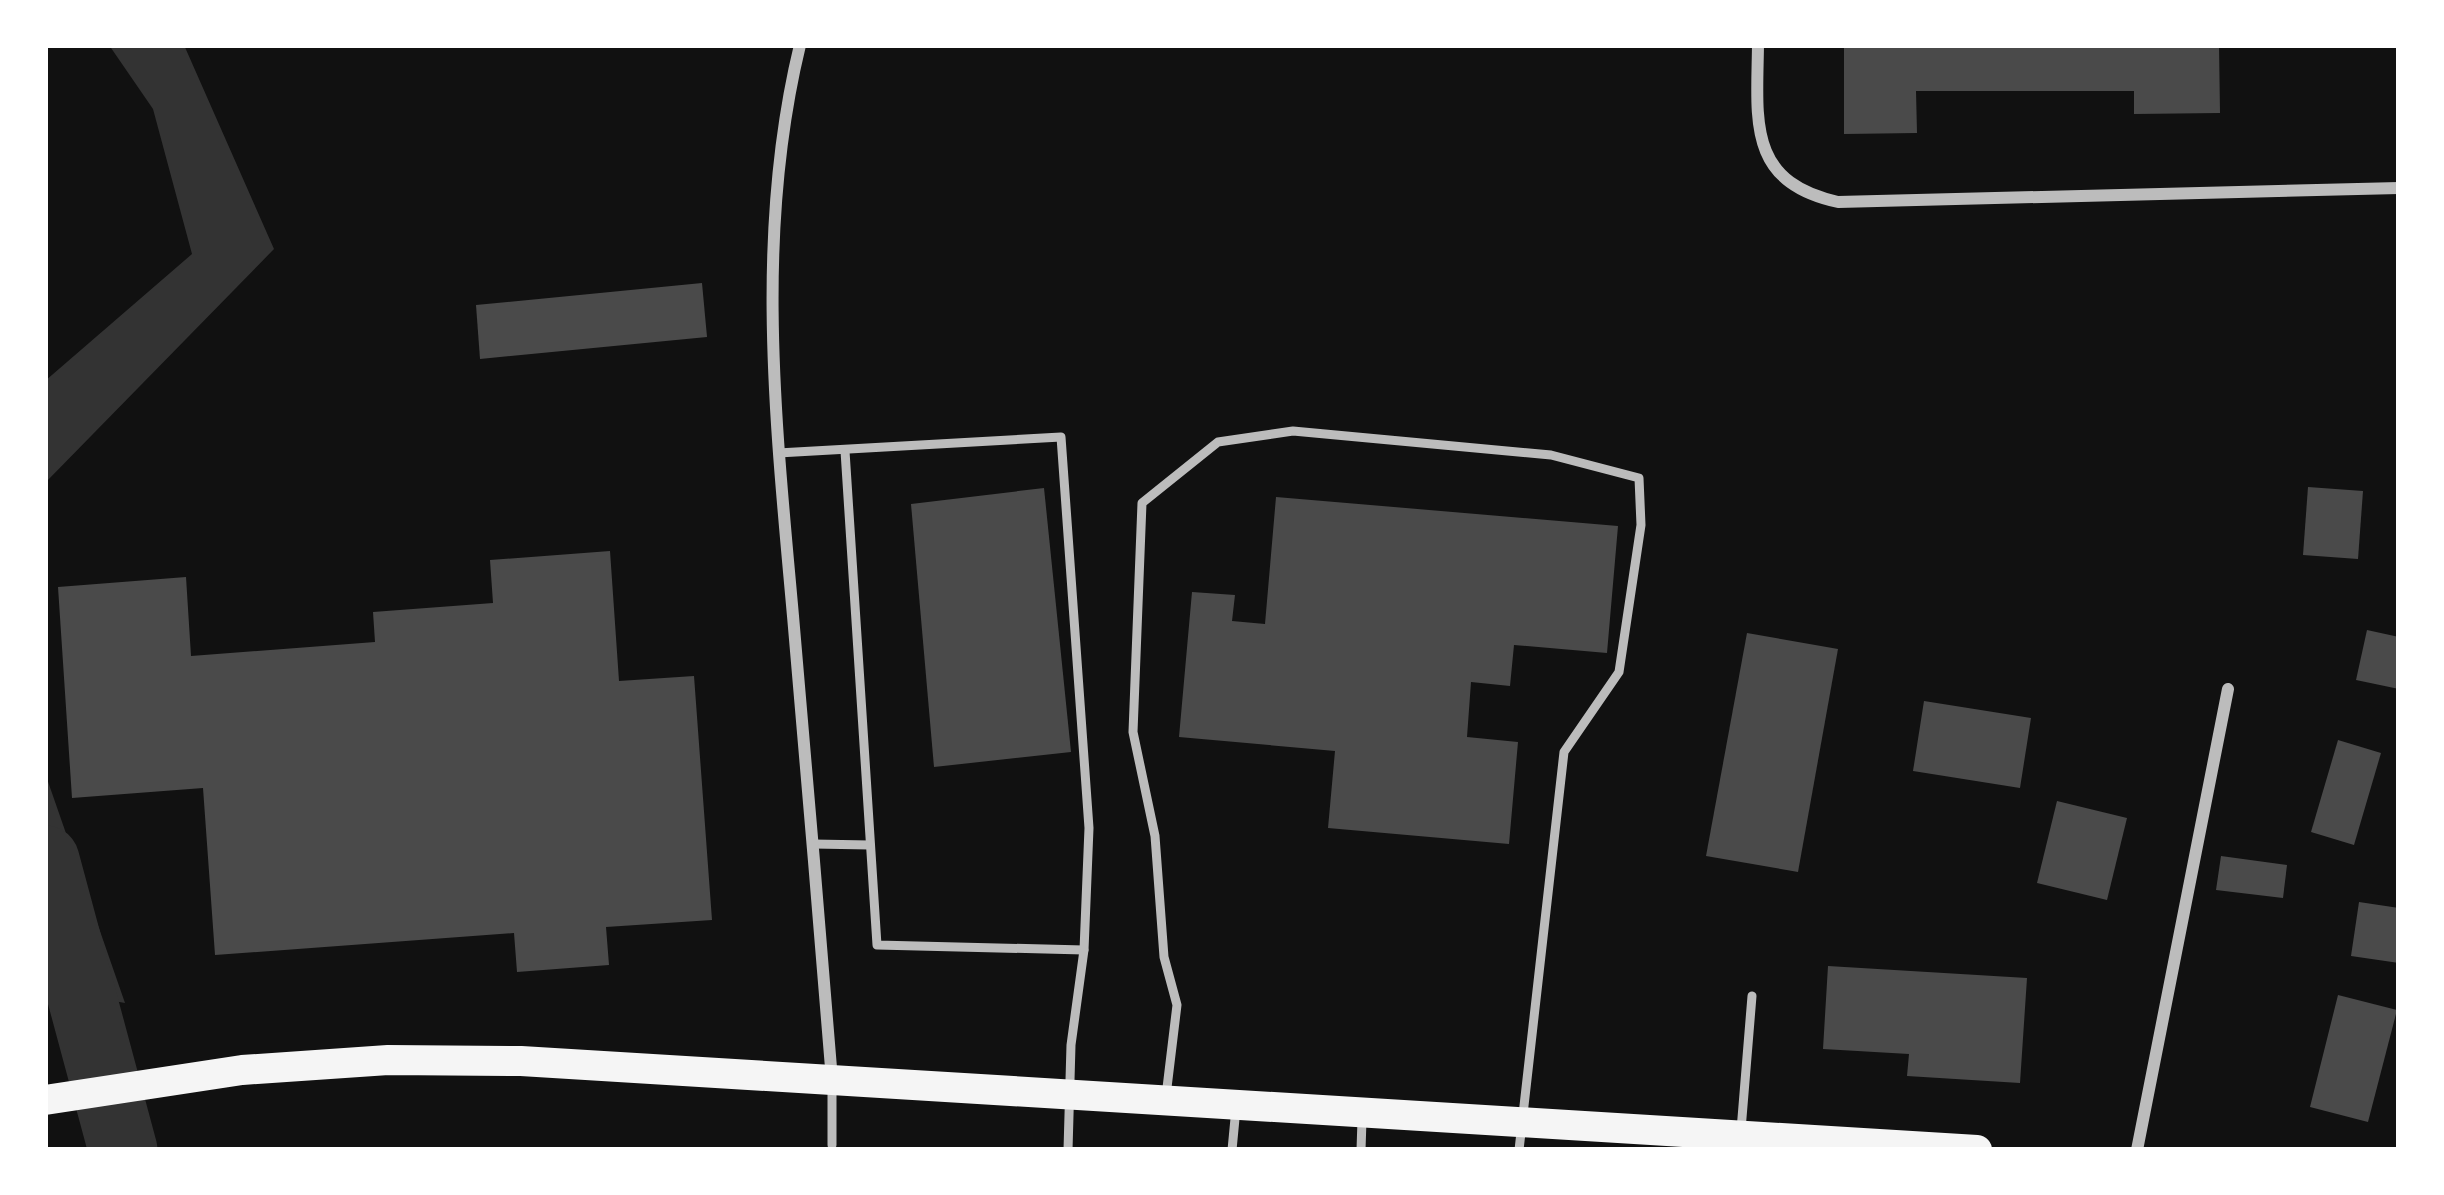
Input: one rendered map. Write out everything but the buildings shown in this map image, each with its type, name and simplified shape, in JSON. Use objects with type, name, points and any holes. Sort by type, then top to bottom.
[{"type":"main road","points":[[45,1100],[242,1070],[424,1060],[521,1061],[1362,1114],[1521,1137],[1740,1135],[1977,1150]]},
{"type":"street","points":[[800,45],[774,186],[770,270],[778,453],[832,1081]]},
{"type":"street","points":[[1758,45],[1757,130],[1767,158],[1784,179],[1809,196],[1838,202],[2399,188]]},
{"type":"street","points":[[2137,1150],[2228,689]]},
{"type":"lane","points":[[1165,1101],[1177,1005],[1164,957],[1155,836],[1133,732],[1142,503],[1218,442],[1293,431],[1551,455],[1639,478],[1641,525],[1619,672],[1564,752],[1521,1137]]},
{"type":"lane","points":[[778,453],[1060,436],[1088,828],[1068,1150]]},
{"type":"lane","points":[[845,451],[878,944],[1084,950]]},
{"type":"lane","points":[[813,844],[870,845]]},
{"type":"lane","points":[[1740,1135],[1752,996]]},
{"type":"lane","points":[[832,1081],[832,1148]]},
{"type":"lane","points":[[1232,1150],[1236,1106]]},
{"type":"lane","points":[[1361,1150],[1362,1114]]},
{"type":"shaded area","points":[[109,45],[184,45],[274,249],[45,483],[45,381],[192,254],[153,109]]},
{"type":"shaded area","points":[[45,773],[125,1003],[46,989]]},
{"type":"waterway","points":[[45,860],[123,1150]]}]
